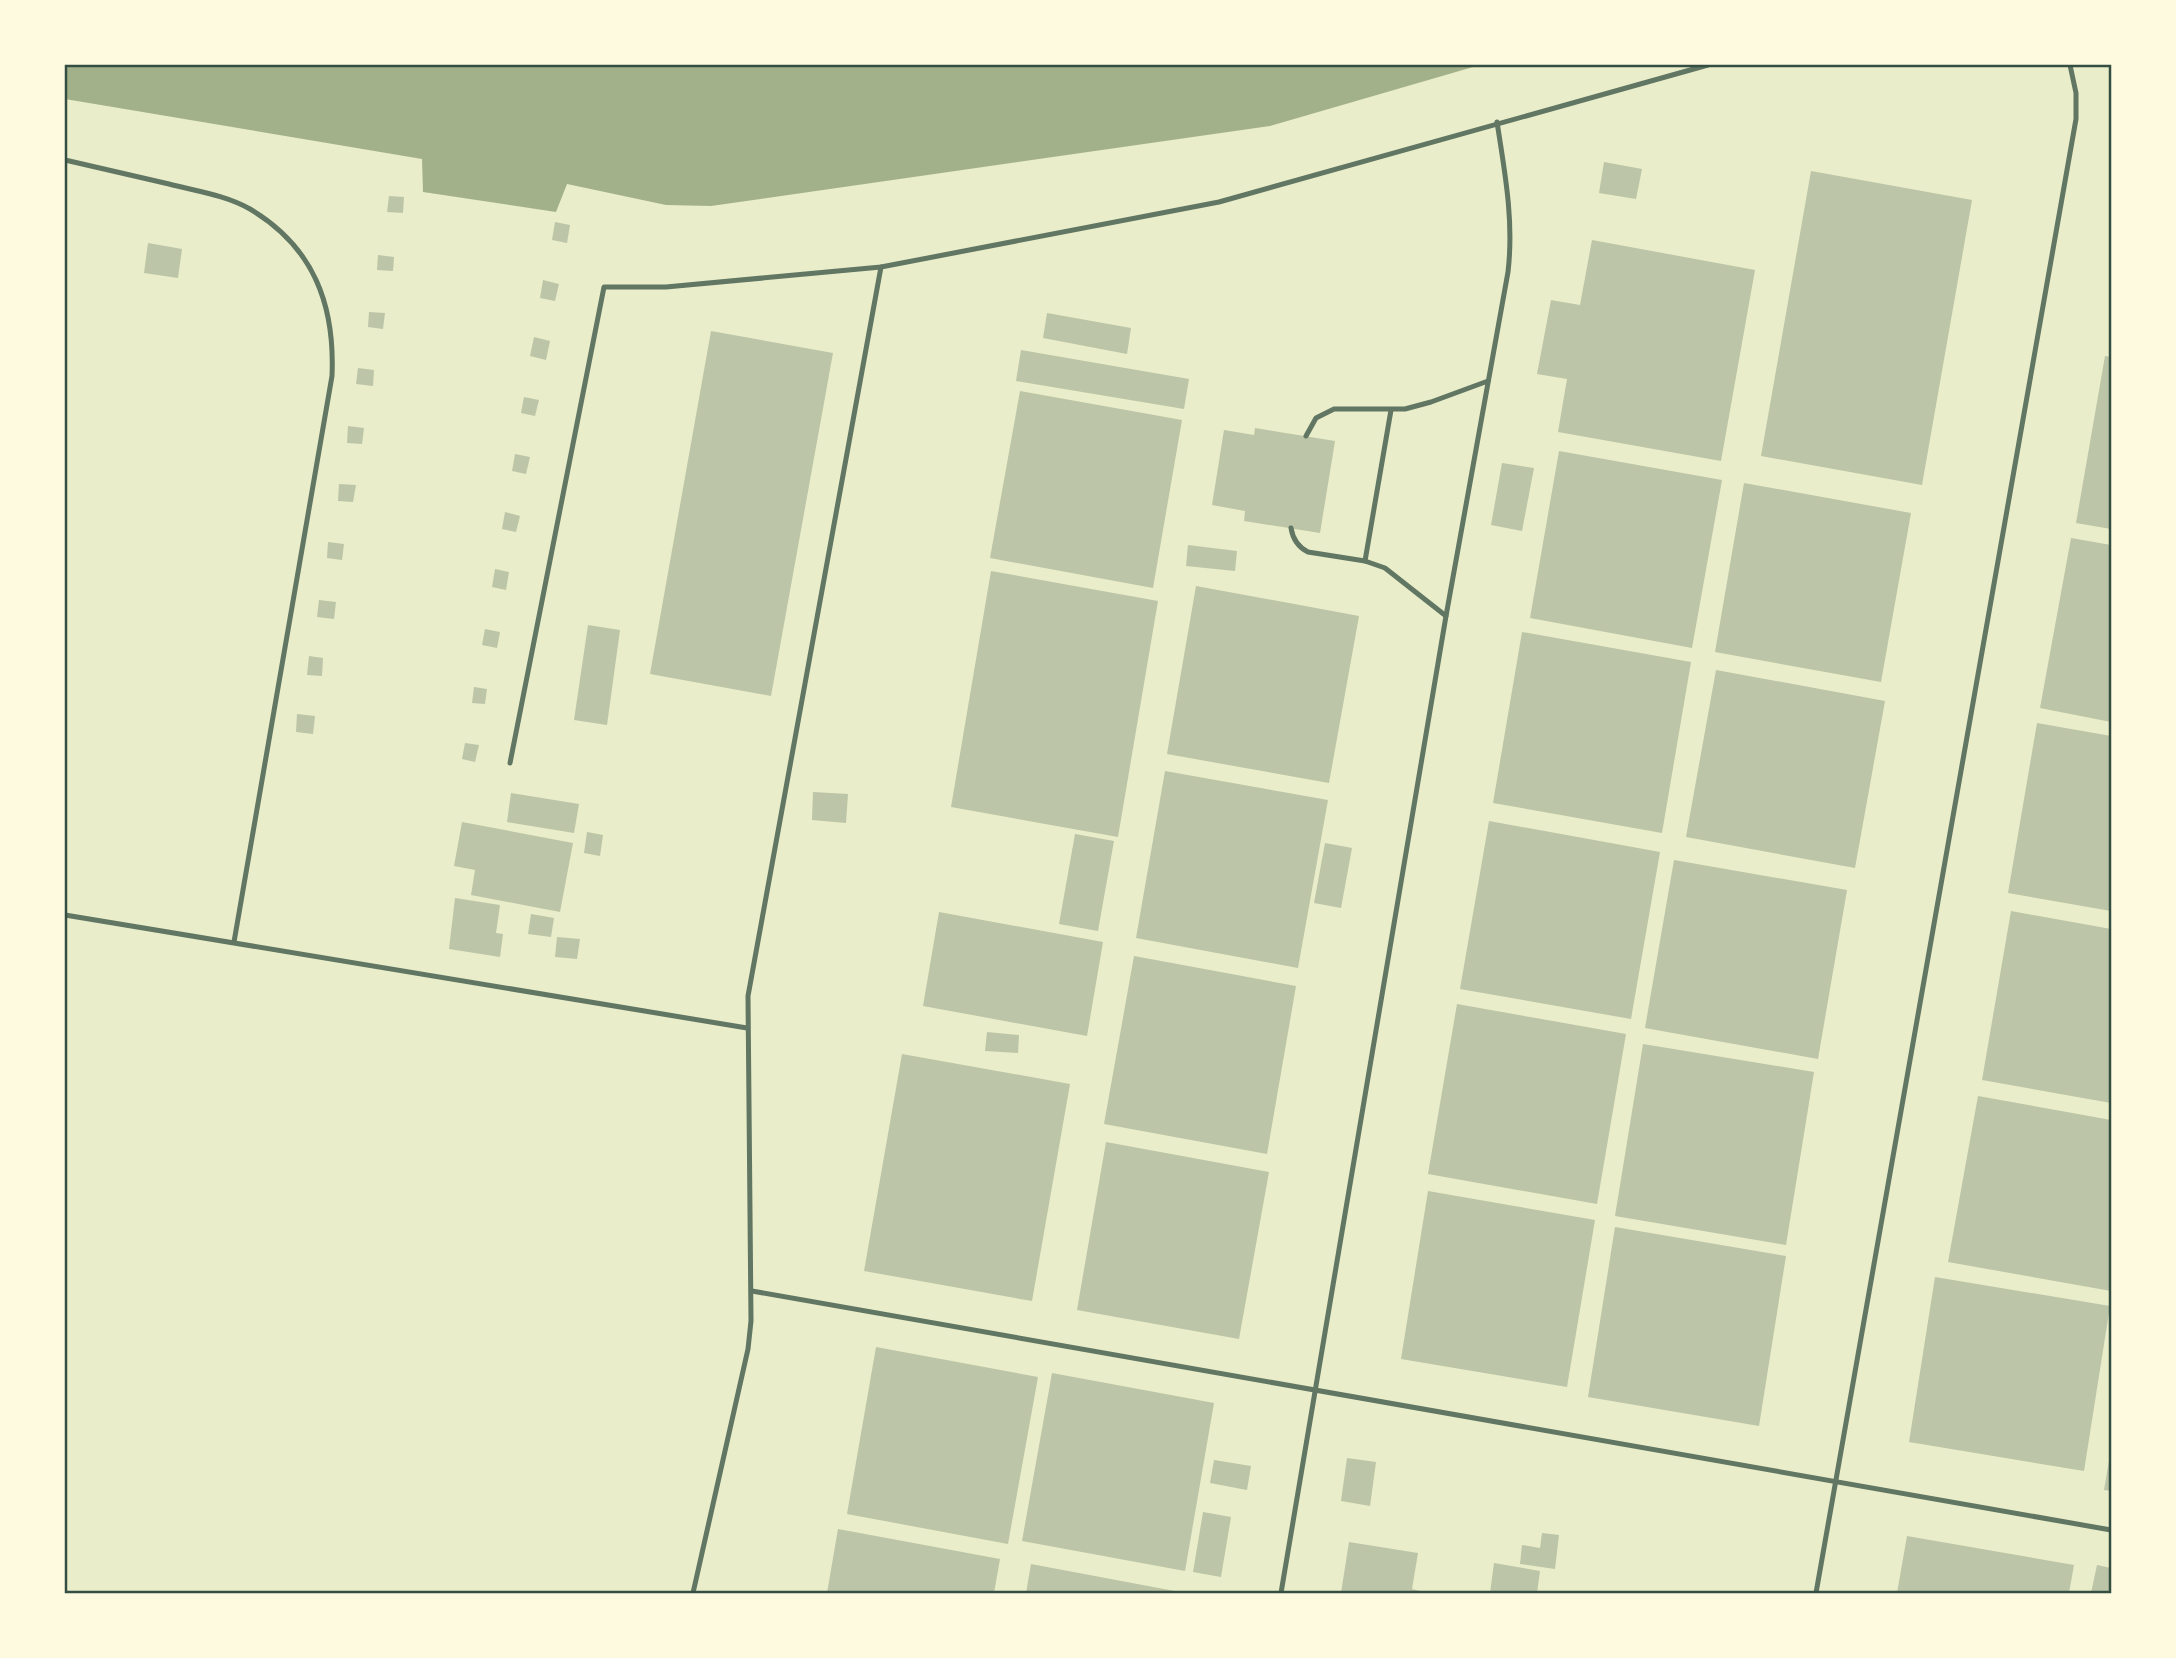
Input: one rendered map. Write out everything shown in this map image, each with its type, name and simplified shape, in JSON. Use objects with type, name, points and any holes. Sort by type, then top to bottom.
[{"type":"lane","points":[[510,763],[604,287],[666,287],[881,267],[1219,202],[1708,65]]},
{"type":"lane","points":[[1816,1593],[2076,119],[2076,93],[2070,65]]},
{"type":"lane","points":[[1281,1593],[1446,616],[1508,272],[1512,232],[1497,122]]},
{"type":"lane","points":[[65,160],[218,196],[249,209],[276,228],[299,252],[316,279],[328,310],[334,343],[332,376],[234,942]]},
{"type":"lane","points":[[693,1593],[748,1349],[752,1291],[747,1028],[752,968],[881,267]]},
{"type":"lane","points":[[1306,436],[1316,418],[1334,409],[1391,410],[1418,406],[1488,382]]},
{"type":"lane","points":[[1365,561],[1391,410]]},
{"type":"lane","points":[[1291,528],[1296,543],[1308,552],[1365,561],[1394,573],[1446,616]]},
{"type":"lane","points":[[65,915],[747,1028]]},
{"type":"lane","points":[[752,1291],[2111,1530]]},
{"type":"shaded area","points":[[65,65],[1480,65],[1270,126],[711,206],[666,205],[567,184],[556,212],[423,192],[422,159],[65,99]]},
{"type":"building","points":[[1604,162],[1642,169],[1636,199],[1599,193]]},
{"type":"building","points":[[1811,171],[1972,200],[1922,485],[1761,456]]},
{"type":"building","points":[[389,196],[404,197],[403,213],[387,212]]},
{"type":"building","points":[[555,222],[570,225],[567,243],[552,240]]},
{"type":"building","points":[[1592,240],[1755,270],[1721,461],[1558,432],[1567,379],[1537,374],[1551,300],[1580,305]]},
{"type":"building","points":[[148,243],[182,249],[178,278],[144,273]]},
{"type":"building","points":[[378,255],[394,257],[393,271],[377,270]]},
{"type":"building","points":[[543,280],[559,284],[555,301],[540,298]]},
{"type":"building","points":[[369,312],[385,313],[383,329],[368,327]]},
{"type":"building","points":[[1047,313],[1131,328],[1127,354],[1043,338]]},
{"type":"building","points":[[711,331],[833,353],[771,696],[650,674]]},
{"type":"building","points":[[534,337],[550,341],[546,360],[530,356]]},
{"type":"building","points":[[1021,350],[1189,379],[1184,409],[1016,381]]},
{"type":"building","points":[[2105,356],[2111,357],[2111,529],[2076,523]]},
{"type":"building","points":[[358,368],[374,370],[373,386],[356,384]]},
{"type":"building","points":[[1020,391],[1182,420],[1153,588],[990,558]]},
{"type":"building","points":[[524,397],[539,400],[535,416],[521,413]]},
{"type":"building","points":[[348,426],[364,428],[362,444],[347,443]]},
{"type":"building","points":[[1255,428],[1335,441],[1320,533],[1244,521],[1245,511],[1212,505],[1224,430],[1254,435]]},
{"type":"building","points":[[1559,451],[1722,480],[1692,648],[1530,618]]},
{"type":"building","points":[[515,454],[530,457],[526,474],[512,471]]},
{"type":"building","points":[[1502,463],[1534,468],[1522,531],[1491,525]]},
{"type":"building","points":[[1744,483],[1911,513],[1881,682],[1715,652]]},
{"type":"building","points":[[339,484],[356,485],[353,502],[338,501]]},
{"type":"building","points":[[505,512],[520,516],[516,532],[502,529]]},
{"type":"building","points":[[2071,538],[2111,545],[2111,722],[2040,708]]},
{"type":"building","points":[[328,542],[344,544],[342,560],[327,558]]},
{"type":"building","points":[[1188,545],[1237,551],[1235,571],[1186,566]]},
{"type":"building","points":[[495,569],[509,572],[506,590],[492,587]]},
{"type":"building","points":[[991,571],[1158,601],[1118,837],[951,807]]},
{"type":"building","points":[[1196,586],[1359,616],[1329,783],[1167,754]]},
{"type":"building","points":[[319,600],[336,602],[334,619],[317,617]]},
{"type":"building","points":[[588,625],[620,630],[607,725],[574,720]]},
{"type":"building","points":[[485,629],[500,632],[497,648],[482,645]]},
{"type":"building","points":[[1522,632],[1691,662],[1662,833],[1493,803]]},
{"type":"building","points":[[309,656],[323,658],[322,676],[307,675]]},
{"type":"building","points":[[1716,670],[1885,701],[1855,868],[1686,837]]},
{"type":"building","points":[[474,687],[487,689],[485,704],[472,703]]},
{"type":"building","points":[[297,714],[315,716],[313,734],[296,732]]},
{"type":"building","points":[[2037,723],[2111,736],[2111,911],[2008,893]]},
{"type":"building","points":[[465,743],[479,745],[475,762],[462,759]]},
{"type":"building","points":[[1165,771],[1328,800],[1298,968],[1136,938]]},
{"type":"building","points":[[813,792],[848,794],[846,823],[812,820]]},
{"type":"building","points":[[511,793],[579,804],[574,833],[507,822]]},
{"type":"building","points":[[1489,821],[1660,852],[1631,1019],[1460,989]]},
{"type":"building","points":[[462,822],[573,843],[560,912],[471,895],[475,870],[454,866]]},
{"type":"building","points":[[587,832],[603,835],[600,856],[584,853]]},
{"type":"building","points":[[1075,834],[1114,841],[1098,931],[1059,924]]},
{"type":"building","points":[[1325,843],[1352,848],[1341,908],[1314,903]]},
{"type":"building","points":[[1674,860],[1847,890],[1818,1059],[1645,1028]]},
{"type":"building","points":[[455,898],[500,905],[496,933],[503,934],[500,957],[449,949]]},
{"type":"building","points":[[2011,911],[2111,929],[2111,1103],[1982,1080]]},
{"type":"building","points":[[939,912],[1103,942],[1087,1036],[923,1006]]},
{"type":"building","points":[[531,914],[554,918],[551,937],[528,934]]},
{"type":"building","points":[[557,937],[580,939],[577,959],[555,957]]},
{"type":"building","points":[[1134,956],[1296,986],[1267,1154],[1104,1124]]},
{"type":"building","points":[[1457,1004],[1626,1034],[1597,1204],[1428,1174]]},
{"type":"building","points":[[987,1032],[1019,1035],[1018,1053],[985,1051]]},
{"type":"building","points":[[1643,1044],[1814,1072],[1786,1245],[1615,1216]]},
{"type":"building","points":[[902,1054],[1070,1084],[1032,1301],[864,1271]]},
{"type":"building","points":[[1978,1096],[2111,1120],[2111,1291],[1948,1262]]},
{"type":"building","points":[[1106,1142],[1269,1172],[1239,1339],[1077,1310]]},
{"type":"building","points":[[1428,1191],[1595,1220],[1567,1387],[1401,1359]]},
{"type":"building","points":[[1615,1227],[1786,1256],[1759,1426],[1588,1397]]},
{"type":"building","points":[[1935,1277],[2110,1306],[2084,1471],[1909,1442]]},
{"type":"building","points":[[876,1347],[1038,1377],[1008,1544],[847,1514]]},
{"type":"building","points":[[1052,1373],[1214,1403],[1185,1571],[1022,1541]]},
{"type":"building","points":[[2111,1455],[2111,1491],[2104,1490]]},
{"type":"building","points":[[1347,1458],[1376,1462],[1370,1506],[1341,1501]]},
{"type":"building","points":[[1214,1460],[1251,1466],[1247,1490],[1210,1483]]},
{"type":"building","points":[[1203,1512],[1231,1517],[1221,1577],[1193,1572]]},
{"type":"building","points":[[838,1529],[1000,1559],[994,1593],[827,1593]]},
{"type":"building","points":[[1542,1533],[1559,1535],[1555,1569],[1520,1564],[1522,1545],[1540,1548]]},
{"type":"building","points":[[1907,1536],[2074,1565],[2069,1593],[1897,1593]]},
{"type":"building","points":[[1349,1542],[1418,1553],[1412,1589],[1428,1593],[1341,1593]]},
{"type":"building","points":[[1494,1563],[1540,1571],[1537,1593],[1490,1593]]},
{"type":"building","points":[[1031,1564],[1180,1592],[1026,1593]]},
{"type":"building","points":[[2097,1565],[2111,1568],[2111,1593],[2091,1593]]}]
